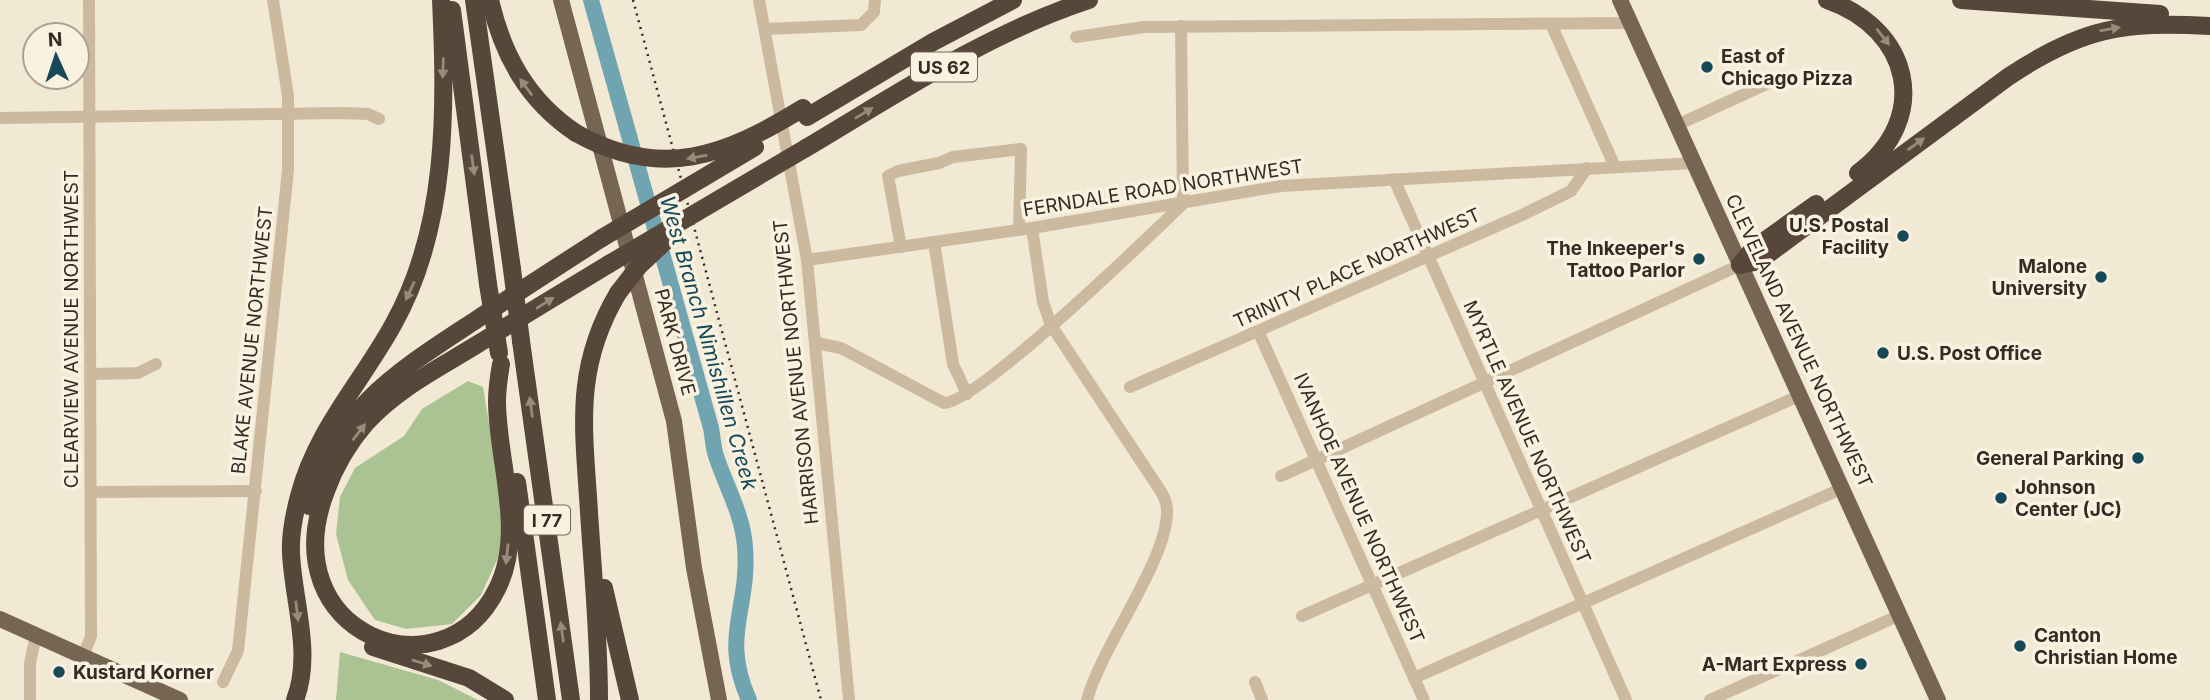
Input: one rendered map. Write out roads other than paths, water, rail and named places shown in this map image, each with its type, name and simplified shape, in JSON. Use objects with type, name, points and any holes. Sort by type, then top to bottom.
[{"type":"highway","points":[[295,700],[303,663],[291,537],[299,494],[332,417],[392,327],[417,276],[429,237],[437,189],[441,131],[441,0]]},
{"type":"highway","name":"I 77","points":[[450,0],[547,700]]},
{"type":"highway","name":"I 77","points":[[474,0],[571,700]]},
{"type":"highway","points":[[491,0],[502,39],[522,81],[549,113],[576,133],[628,155],[682,159],[715,153],[741,144],[805,113]]},
{"type":"highway","points":[[505,700],[468,678],[366,645],[337,626],[316,599],[307,577],[303,552],[305,521],[320,469],[344,427],[365,401],[398,371],[561,264],[929,35],[971,21],[1013,0]]},
{"type":"highway","name":"US 62","points":[[737,189],[984,45],[1089,0]]},
{"type":"highway","points":[[1740,265],[1752,249],[1876,159],[1899,124],[1904,87],[1892,50],[1867,20],[1828,0]]},
{"type":"highway","points":[[1961,0],[2210,18]]},
{"type":"highway","points":[[1740,265],[1759,261],[2008,77],[2071,40],[2134,25],[2210,26]]},
{"type":"highway","points":[[500,358],[497,402],[508,540],[505,567],[498,588],[474,620],[439,639],[400,644],[365,634],[347,621],[328,599],[317,572],[314,554],[321,503],[346,450],[366,424],[404,388],[737,189]]},
{"type":"highway","points":[[599,700],[589,505],[582,428],[585,381],[599,329],[618,293],[662,243],[737,189]]},
{"type":"highway","points":[[321,441],[362,390],[398,359],[561,264]]},
{"type":"highway","points":[[589,505],[612,631],[630,700]]},
{"type":"main road","name":"PARK DRIVE","points":[[561,0],[674,421],[694,568],[719,700]]},
{"type":"main road","name":"CLEVELAND AVENUE NORTHWEST","points":[[1620,0],[1938,700]]},
{"type":"main road","points":[[0,620],[83,656],[153,694],[180,700]]},
{"type":"street","name":"CLEARVIEW AVENUE NORTHWEST","points":[[83,656],[91,636],[89,0]]},
{"type":"street","name":"BLAKE AVENUE NORTHWEST","points":[[223,682],[238,651],[284,228],[289,113],[273,0]]},
{"type":"street","name":"HARRISON AVENUE NORTHWEST","points":[[759,0],[807,260],[849,700]]},
{"type":"street","points":[[765,29],[838,28],[866,23],[874,12],[875,0]]},
{"type":"street","points":[[1076,37],[1144,27],[1181,26],[1630,23]]},
{"type":"street","points":[[1551,24],[1615,167]]},
{"type":"street","points":[[816,343],[841,348],[944,403],[957,401],[967,394],[1051,325],[1183,204],[1181,26]]},
{"type":"street","points":[[1677,125],[1784,76]]},
{"type":"street","points":[[0,118],[362,113],[379,119]]},
{"type":"street","points":[[901,247],[888,176],[898,170],[939,163],[953,157],[1021,149],[1025,229],[1051,325],[1154,481],[1167,508],[1162,540],[1105,651],[1087,700]]},
{"type":"street","name":"FERNDALE ROAD NORTHWEST","points":[[807,260],[1025,229],[1281,186],[1694,163]]},
{"type":"street","name":"TRINITY PLACE NORTHWEST","points":[[1130,387],[1259,333],[1571,191],[1587,168]]},
{"type":"street","name":"MYRTLE AVENUE NORTHWEST","points":[[1394,179],[1626,700]]},
{"type":"street","points":[[934,242],[953,364],[967,394]]},
{"type":"street","points":[[1281,476],[1740,265]]},
{"type":"street","name":"IVANHOE AVENUE NORTHWEST","points":[[1259,333],[1424,700]]},
{"type":"street","points":[[91,374],[138,373],[156,364]]},
{"type":"street","points":[[1302,616],[1799,396]]},
{"type":"street","points":[[1414,678],[1843,488]]},
{"type":"street","points":[[91,492],[256,491]]},
{"type":"street","points":[[1710,700],[1900,615]]},
{"type":"street","points":[[30,700],[30,663],[36,635]]},
{"type":"street","points":[[1255,682],[1262,700]]},
{"type":"waterway","name":"West Branch Nimishillen Creek","points":[[591,0],[711,428],[716,455],[744,536],[744,588],[736,640],[741,677],[749,700]]},
{"type":"railway","points":[[633,0],[821,700]]},
{"type":"place","name":"East of Chicago Pizza","points":[[1707,67]]},
{"type":"place","name":"U.S. Postal Facility","points":[[1903,236]]},
{"type":"place","name":"The Inkeeper's Tattoo Parlor","points":[[1699,259]]},
{"type":"place","name":"Malone University","points":[[2101,277]]},
{"type":"place","name":"U.S. Post Office","points":[[1883,353]]},
{"type":"place","name":"General Parking","points":[[2138,458]]},
{"type":"place","name":"Johnson Center (JC)","points":[[2001,498]]},
{"type":"place","name":"Canton Christian Home","points":[[2020,646]]},
{"type":"place","name":"A-Mart Express","points":[[1861,664]]},
{"type":"place","name":"Kustard Korner","points":[[59,672]]}]
